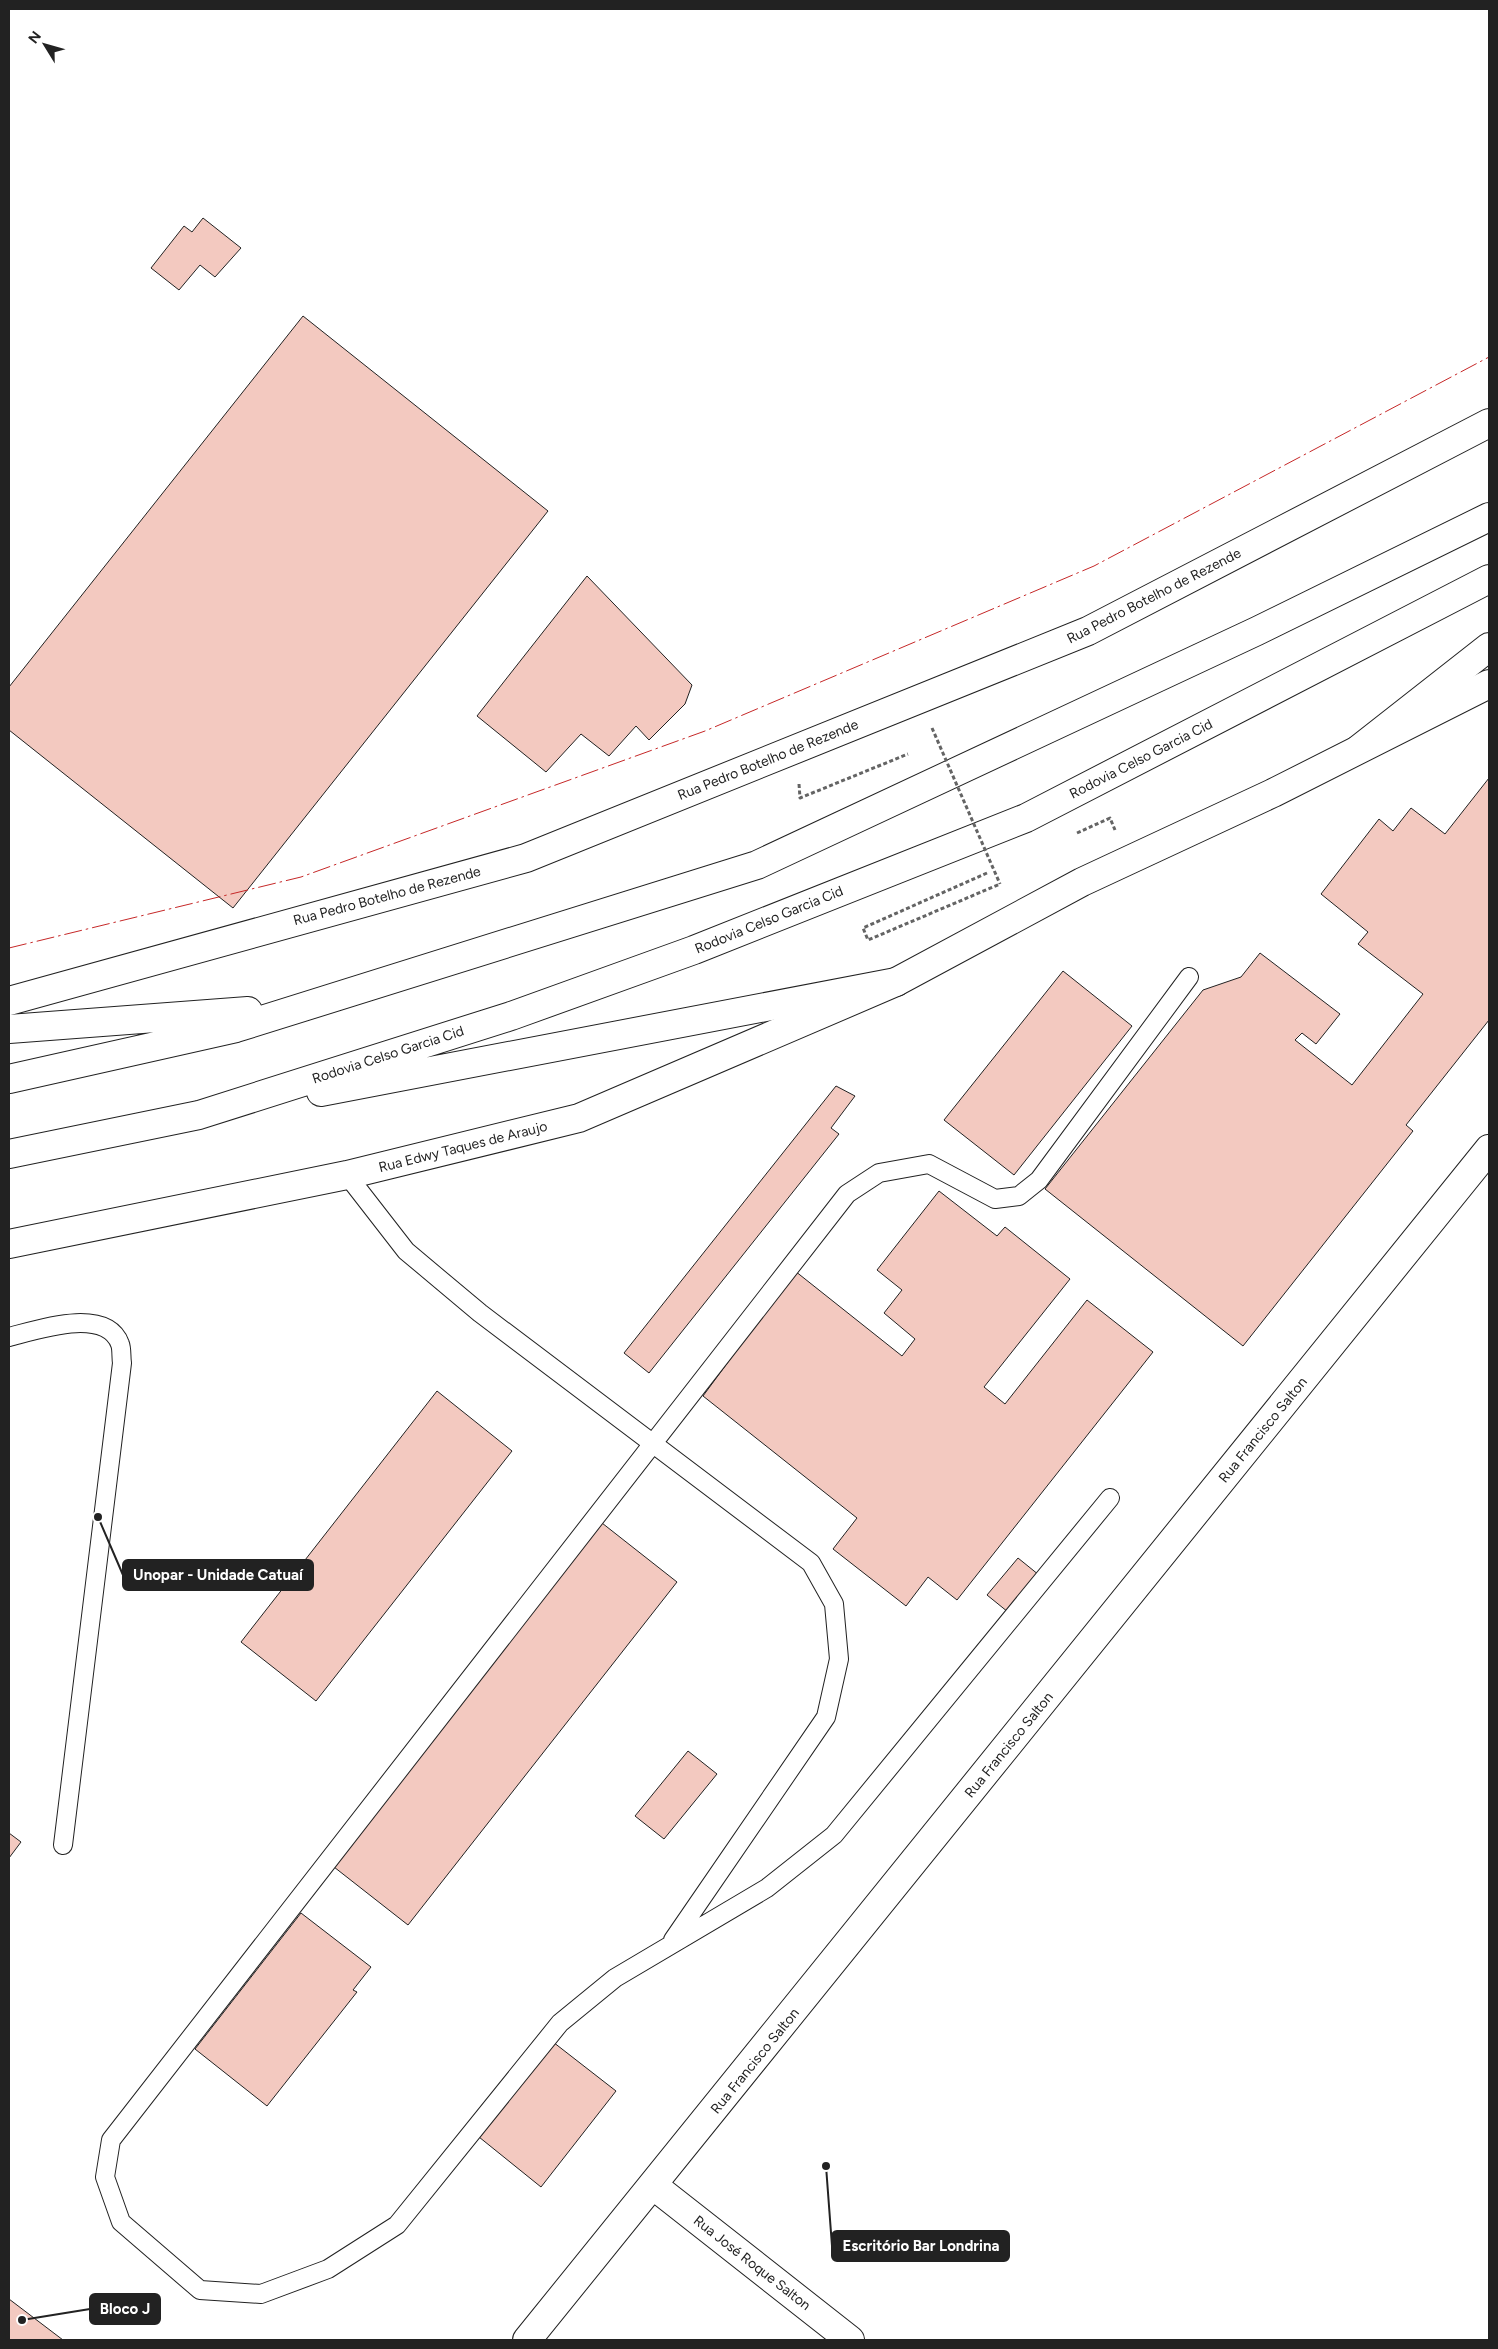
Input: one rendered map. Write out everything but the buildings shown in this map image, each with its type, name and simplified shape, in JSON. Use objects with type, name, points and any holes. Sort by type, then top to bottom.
[{"type":"main road","name":"Rua Pedro Botelho de Rezende","points":[[9,1001],[526,858],[1088,631],[1489,423]]},
{"type":"main road","points":[[9,1080],[236,1028],[758,865],[1248,635],[1489,517]]},
{"type":"main road","name":"Rodovia Celso Garcia Cid","points":[[9,1154],[199,1115],[511,1016],[694,950],[1026,818],[1489,579]]},
{"type":"main road","points":[[1359,749],[1489,647]]},
{"type":"main road","points":[[199,1115],[896,982],[1082,882],[1273,793],[1489,684]]},
{"type":"main road","name":"Rua Edwy Taques de Araujo","points":[[9,1244],[346,1175],[579,1118],[896,982]]},
{"type":"main road","points":[[9,1029],[296,1008]]},
{"type":"main road","name":"Rua Francisco Salton","points":[[527,2340],[1486,1160]]},
{"type":"main road","name":"Rua José Roque Salton","points":[[654,2186],[850,2340]]},
{"type":"lane","points":[[1110,1498],[834,1835],[767,1888],[615,1978],[560,2023],[397,2225],[328,2269],[261,2294],[200,2290],[121,2222],[105,2177],[111,2140],[847,1194],[879,1173],[929,1164],[995,1199],[1019,1196],[1039,1180],[1189,977]]},
{"type":"lane","points":[[346,1175],[406,1251],[480,1313],[811,1562],[834,1604],[839,1659],[826,1717],[670,1944]]},
{"type":"lane","points":[[9,1337],[70,1323],[86,1322],[114,1333],[120,1344],[122,1363],[63,1844]]},
{"type":"path","points":[[941,724],[932,728],[1000,884],[868,940],[863,928],[995,869]]},
{"type":"path","points":[[929,746],[947,738]]},
{"type":"path","points":[[806,781],[798,785],[800,798],[910,753]]},
{"type":"path","points":[[1075,834],[1110,818],[1116,833]]},
{"type":"power","points":[[9,948],[301,877],[705,731],[1094,566],[1489,357]]},
{"type":"place","name":"Unopar - Unidade Catuaí","points":[[98,1517]]},
{"type":"place","name":"Escritório Bar Londrina","points":[[826,2166]]},
{"type":"place","name":"Bloco J","points":[[22,2320]]}]
